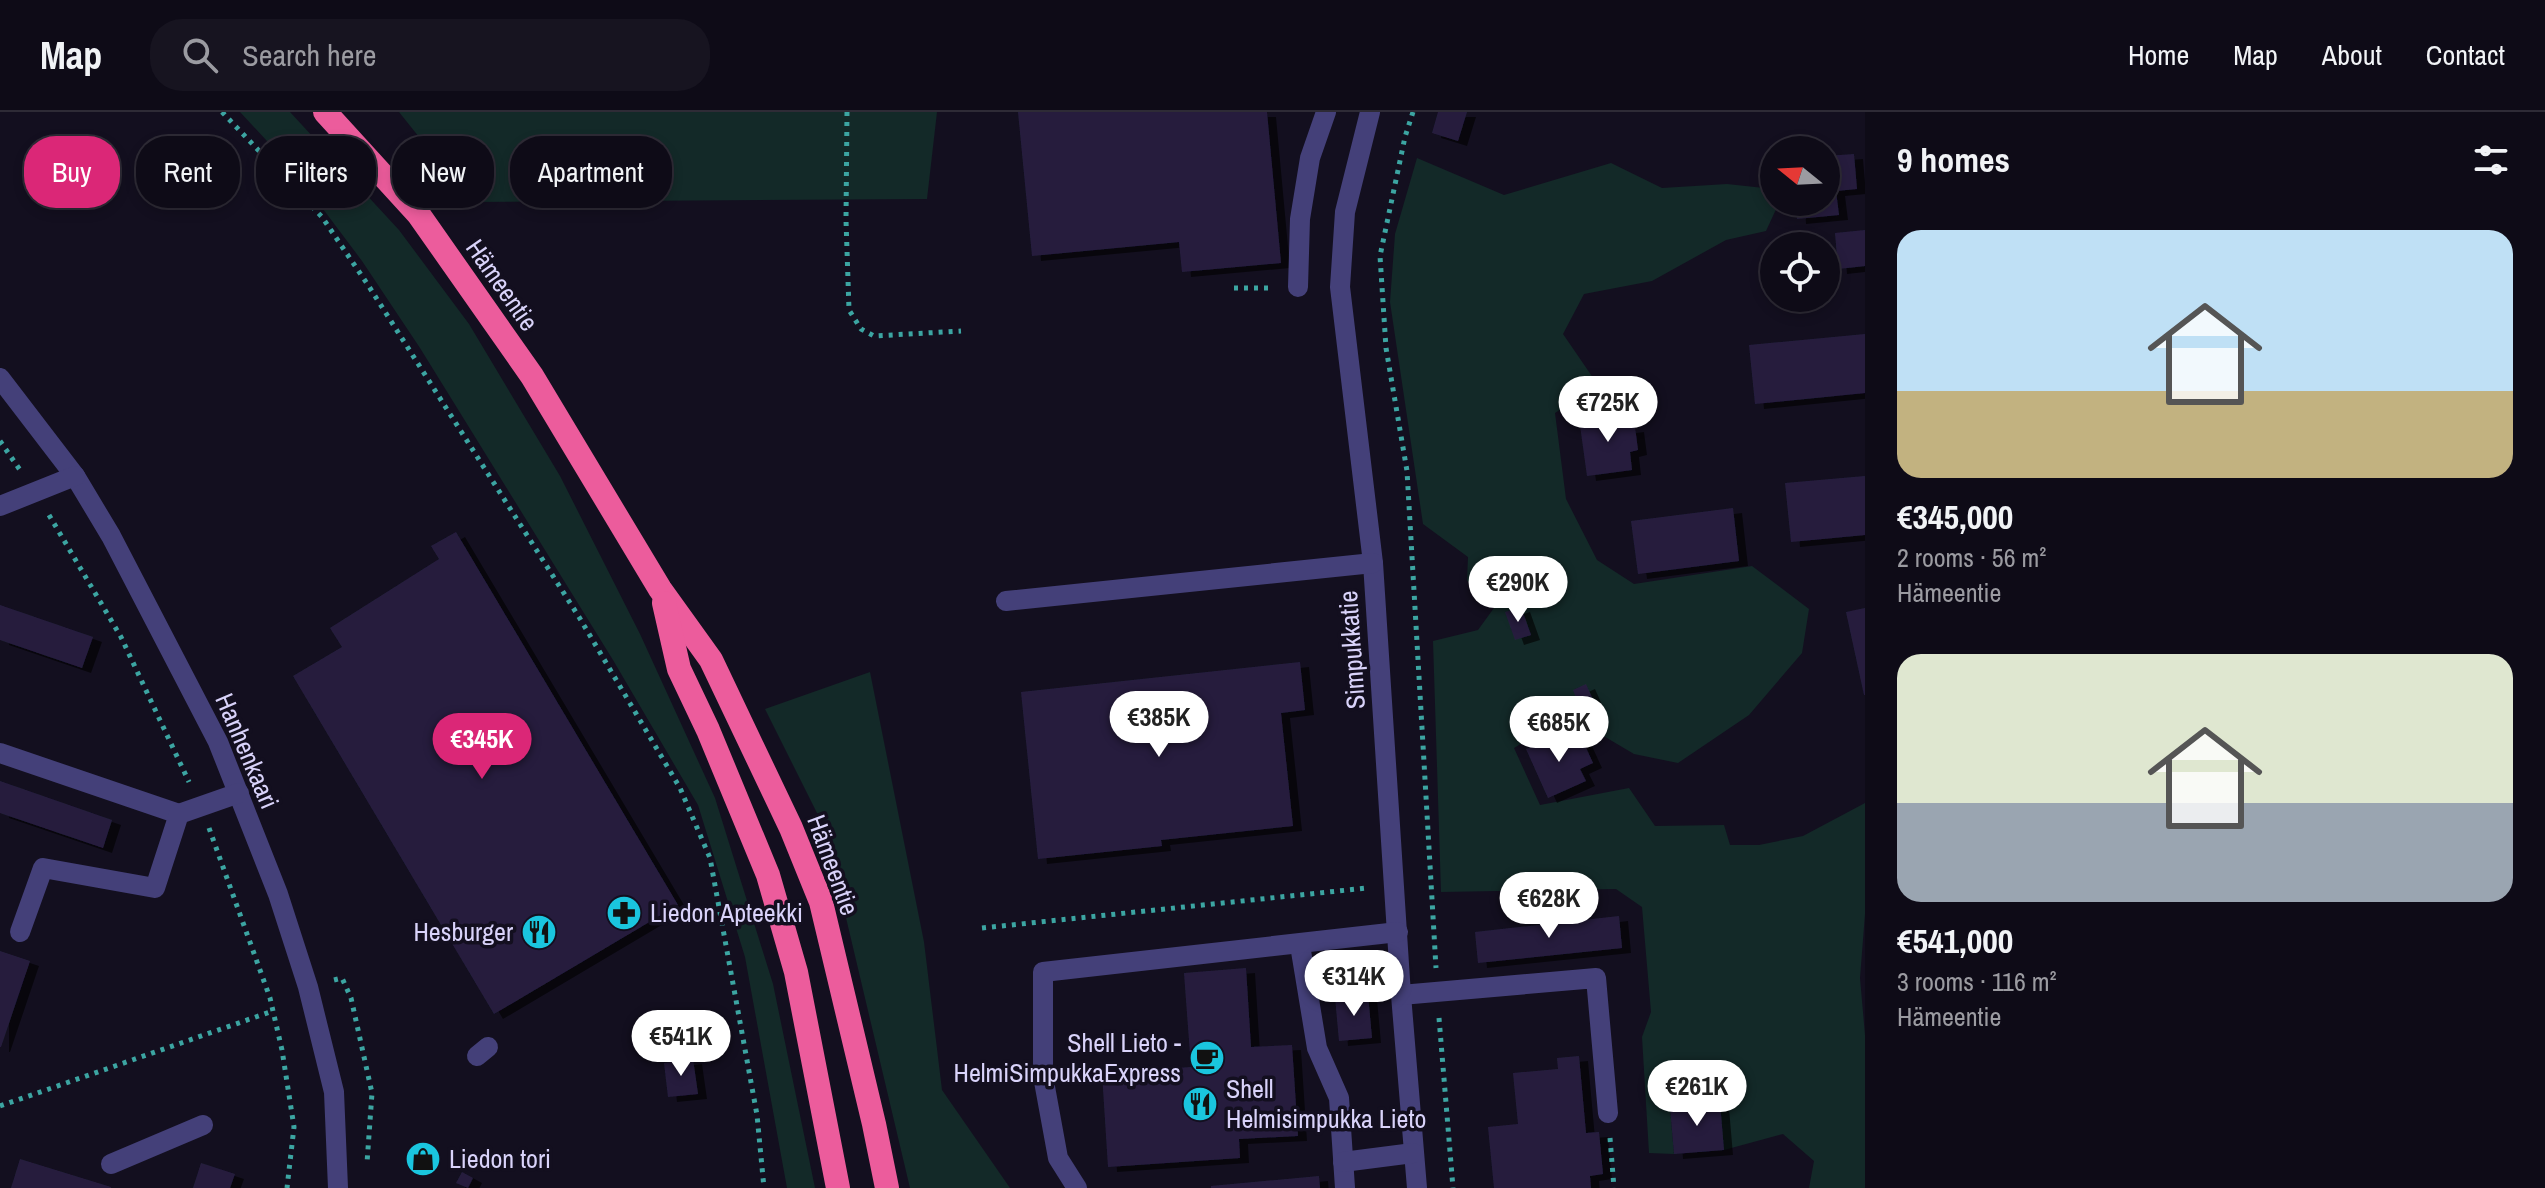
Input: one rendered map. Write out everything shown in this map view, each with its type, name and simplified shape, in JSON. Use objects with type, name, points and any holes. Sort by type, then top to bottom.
[{"type":"highway","name":"Hämeentie","points":[[332,114],[419,215],[532,376],[660,589],[711,660],[791,828],[821,902],[887,1188]]},
{"type":"highway","name":"Hämeentie","points":[[660,589],[679,669],[708,730],[768,875],[796,972],[838,1188]]},
{"type":"street","points":[[1298,287],[1300,219],[1310,158],[1326,112]]},
{"type":"street","name":"Simpukkatie","points":[[1370,112],[1345,212],[1340,287],[1373,563],[1401,995],[1417,1188]]},
{"type":"street","name":"Hanhenkaari","points":[[0,378],[75,476],[118,548],[218,742],[278,894],[308,987],[334,1092],[338,1188]]},
{"type":"street","points":[[0,506],[75,476]]},
{"type":"street","points":[[1006,601],[1373,563]]},
{"type":"street","points":[[0,753],[179,814],[239,793]]},
{"type":"street","points":[[20,932],[43,868],[155,888],[179,814]]},
{"type":"street","points":[[1077,1188],[1058,1158],[1043,1076],[1043,972],[1398,932]]},
{"type":"street","points":[[1300,945],[1317,1048],[1339,1098],[1345,1188]]},
{"type":"street","points":[[1401,995],[1596,978],[1608,1113]]},
{"type":"street","points":[[111,1164],[203,1125]]},
{"type":"street","points":[[1343,1162],[1413,1153]]},
{"type":"path","points":[[222,112],[322,217],[579,617],[680,788],[710,858],[757,1115],[764,1188]]},
{"type":"path","points":[[847,112],[849,310],[861,329],[874,336],[961,331]]},
{"type":"path","points":[[1413,112],[1380,256],[1386,348],[1407,471],[1437,992],[1453,1188]]},
{"type":"path","points":[[982,928],[1367,888]]},
{"type":"path","points":[[330,981],[342,978],[351,998],[372,1093],[366,1174]]},
{"type":"path","points":[[0,1106],[273,1011]]},
{"type":"path","points":[[1608,1113],[1614,1188]]},
{"type":"green space","points":[[240,112],[290,112],[312,136],[262,136]]},
{"type":"green space","points":[[399,112],[937,112],[927,199],[672,201],[672,136],[510,136],[510,202],[494,202],[494,136],[418,136]]},
{"type":"green space","points":[[1417,158],[1504,195],[1611,163],[1662,188],[1727,184],[1760,188],[1760,216],[1773,216],[1766,231],[1726,240],[1652,281],[1584,294],[1563,334],[1598,385],[1555,413],[1566,499],[1597,560],[1634,584],[1752,566],[1809,609],[1802,653],[1749,715],[1678,763],[1634,754],[1590,728],[1549,727],[1514,748],[1540,805],[1629,788],[1655,826],[1724,825],[1730,845],[1759,845],[1803,836],[1865,803],[1865,914],[1860,978],[1865,1035],[1865,1188],[1809,1188],[1814,1161],[1783,1134],[1724,1150],[1719,1103],[1670,1107],[1674,1154],[1649,1153],[1642,1037],[1651,1012],[1642,907],[1616,889],[1441,892],[1433,641],[1478,630],[1502,597],[1467,581],[1468,557],[1423,524],[1390,302],[1395,234]]},
{"type":"green space","points":[[376,205],[399,230],[469,324],[560,476],[640,634],[715,798],[773,984],[815,1188],[787,1188],[745,957],[698,805],[613,660],[420,348],[322,208],[376,208]]},
{"type":"green space","points":[[870,672],[924,942],[942,1090],[1010,1188],[910,1188],[825,829],[765,709]]},
{"type":"building","points":[[1018,112],[1267,112],[1281,263],[1182,272],[1179,242],[1032,256]]},
{"type":"building","points":[[1438,112],[1467,112],[1458,141],[1432,133]]},
{"type":"building","points":[[1854,154],[1857,189],[1840,191],[1840,155]]},
{"type":"building","points":[[1797,216],[1828,216],[1797,219]]},
{"type":"building","points":[[1865,230],[1865,266],[1840,269],[1840,232]]},
{"type":"building","points":[[1865,334],[1865,393],[1755,404],[1749,345]]},
{"type":"building","points":[[1625,412],[1627,428],[1635,427],[1638,450],[1630,452],[1632,470],[1587,476],[1579,418]]},
{"type":"building","points":[[1865,476],[1865,535],[1791,542],[1785,483]]},
{"type":"building","points":[[1733,508],[1739,561],[1638,574],[1631,521]]},
{"type":"building","points":[[456,532],[678,905],[494,1014],[293,676],[342,647],[330,628],[439,559],[431,546]]},
{"type":"building","points":[[0,605],[93,637],[82,668],[0,640]]},
{"type":"building","points":[[1521,607],[1531,635],[1515,640],[1505,612]]},
{"type":"building","points":[[1865,608],[1865,695],[1864,695],[1846,612]]},
{"type":"building","points":[[1300,662],[1305,710],[1281,713],[1293,826],[1161,840],[1162,846],[1038,859],[1021,692]]},
{"type":"building","points":[[1586,684],[1594,702],[1580,708],[1573,690]]},
{"type":"building","points":[[1563,733],[1569,746],[1582,739],[1593,763],[1580,769],[1586,781],[1548,798],[1526,749]]},
{"type":"building","points":[[0,781],[112,820],[103,848],[0,813]]},
{"type":"building","points":[[1619,916],[1622,948],[1478,963],[1475,932]]},
{"type":"building","points":[[0,951],[30,961],[1,1047],[0,1047]]},
{"type":"building","name":"Shell Helmisimpukka Lieto","points":[[1246,968],[1251,1047],[1292,1045],[1298,1136],[1239,1139],[1240,1158],[1108,1167],[1102,1073],[1191,1067],[1184,973]]},
{"type":"building","points":[[1368,994],[1372,1038],[1339,1041],[1335,997]]},
{"type":"building","points":[[1579,1056],[1586,1133],[1599,1132],[1603,1174],[1590,1176],[1591,1188],[1494,1188],[1488,1127],[1518,1124],[1513,1073],[1558,1069],[1557,1058]]},
{"type":"building","points":[[693,1059],[698,1094],[668,1097],[664,1063]]},
{"type":"building","points":[[1720,1103],[1724,1150],[1674,1154],[1670,1107]]},
{"type":"building","points":[[20,1159],[111,1187],[111,1188],[11,1188]]},
{"type":"building","points":[[201,1163],[235,1174],[230,1188],[193,1188]]},
{"type":"building","points":[[462,1172],[473,1178],[468,1188],[456,1183]]},
{"type":"building","points":[[1319,1176],[1320,1188],[1211,1188],[1211,1186]]},
{"type":"place","name":"Liedon Apteekki","points":[[624,913]]},
{"type":"place","name":"Hesburger","points":[[539,932]]},
{"type":"place","name":"Shell Lieto - HelmiSimpukkaExpress","points":[[1207,1058]]},
{"type":"place","name":"Shell Helmisimpukka Lieto","points":[[1200,1104]]},
{"type":"place","name":"Liedon tori","points":[[423,1159]]}]
